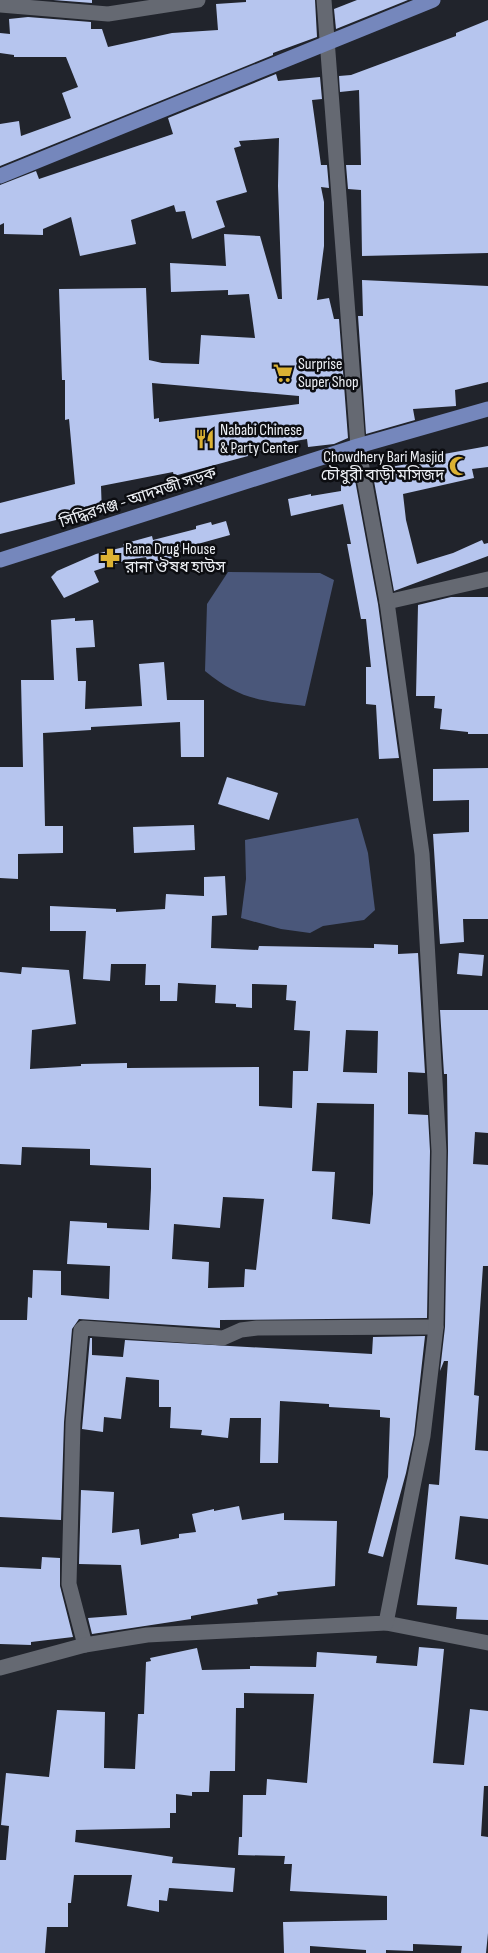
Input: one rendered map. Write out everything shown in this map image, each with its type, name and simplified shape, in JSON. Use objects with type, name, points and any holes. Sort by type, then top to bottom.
[{"type":"main road","points":[[0,176],[329,44],[433,0]]},
{"type":"main road","name":"সিদ্ধিরগঞ্জ - আদমজী সড়ক","points":[[0,560],[358,446],[488,409]]},
{"type":"street","points":[[0,5],[108,14],[198,0]]},
{"type":"street","points":[[324,0],[329,44],[358,446],[387,602],[422,854],[439,1150],[436,1327],[423,1436],[386,1622]]},
{"type":"street","points":[[387,602],[488,579]]},
{"type":"street","points":[[85,1645],[69,1584],[73,1423],[81,1330],[83,1328],[223,1338],[241,1330],[257,1328],[436,1327]]},
{"type":"street","points":[[0,1668],[85,1645],[147,1635],[386,1622],[488,1643]]},
{"type":"water","points":[[228,572],[320,573],[334,580],[305,706],[252,698],[229,688],[205,671],[207,604]]},
{"type":"water","points":[[358,818],[368,853],[375,910],[364,920],[323,926],[310,933],[281,929],[241,918],[246,879],[245,840]]},
{"type":"building","points":[[53,0],[92,0],[92,3]]},
{"type":"building","points":[[246,0],[315,0],[317,37],[273,53],[273,55],[0,166],[0,124],[19,121],[21,136],[71,118],[62,93],[78,87],[66,57],[14,57],[14,55],[0,53],[0,33],[10,34],[9,19],[28,17],[91,22],[91,29],[102,29],[108,47],[172,33],[218,30],[216,4],[246,2]]},
{"type":"building","points":[[357,0],[408,0],[336,29],[334,9]]},
{"type":"building","points":[[488,20],[488,253],[362,256],[361,190],[348,189],[346,165],[361,165],[359,90],[340,92],[339,76],[351,75],[456,36],[456,33]]},
{"type":"building","points":[[276,74],[278,81],[320,77],[322,99],[312,100],[321,165],[327,165],[329,188],[321,187],[324,202],[324,246],[317,300],[329,298],[334,319],[339,319],[348,438],[334,444],[308,447],[307,439],[271,445],[272,449],[247,453],[248,456],[174,476],[173,472],[101,486],[102,514],[76,515],[0,534],[0,503],[75,484],[69,419],[65,420],[65,380],[62,380],[59,289],[146,288],[149,360],[162,363],[199,364],[201,335],[255,338],[249,294],[228,295],[228,290],[171,292],[170,263],[226,266],[224,234],[260,236],[278,299],[282,299],[278,186],[279,138],[239,141],[241,146],[234,148],[247,192],[216,201],[225,227],[192,239],[185,211],[176,212],[174,205],[131,220],[136,244],[80,256],[71,217],[43,229],[43,235],[4,234],[4,223],[0,225],[0,185],[36,171],[39,179],[173,134],[168,118]],"holes":[[[152,383],[299,396],[299,404],[159,422],[159,418],[154,419]]]},
{"type":"building","points":[[362,280],[488,286],[488,382],[455,390],[456,406],[413,409],[415,420],[366,434],[358,316],[363,316]]},
{"type":"building","points":[[488,446],[488,467],[472,469],[474,478],[403,494],[406,520],[417,564],[453,553],[482,540],[484,544],[488,543],[488,556],[394,591],[374,481],[382,481],[380,469],[445,457],[444,454]]},
{"type":"building","points":[[341,480],[355,480],[378,604],[399,758],[379,759],[376,705],[366,704],[366,667],[371,667],[366,619],[361,619],[347,544],[351,544],[343,504],[291,516],[288,499],[311,494],[311,496],[341,491]]},
{"type":"building","points":[[226,521],[230,535],[194,545],[196,552],[148,564],[146,557],[127,560],[94,571],[99,582],[64,598],[51,577],[57,571],[96,554],[124,547],[123,544],[152,536],[153,540],[196,529],[196,526],[211,522],[212,525]]},
{"type":"building","points":[[451,597],[488,597],[488,734],[468,734],[468,732],[440,729],[442,709],[434,708],[435,696],[416,696],[418,605]]},
{"type":"building","points":[[75,618],[75,621],[93,620],[95,647],[76,648],[78,681],[86,681],[85,709],[142,706],[139,664],[164,662],[167,700],[204,700],[204,757],[181,757],[180,722],[91,727],[91,730],[43,733],[45,826],[63,826],[63,853],[18,854],[18,879],[0,878],[0,767],[23,767],[21,680],[54,680],[51,620]]},
{"type":"building","points":[[488,768],[488,919],[463,919],[464,942],[440,944],[433,834],[469,832],[469,800],[433,801],[433,769]]},
{"type":"building","points":[[227,777],[278,793],[269,820],[218,804]]},
{"type":"building","points":[[194,825],[195,850],[134,853],[133,827]]},
{"type":"building","points":[[225,876],[227,915],[212,916],[211,948],[258,950],[259,946],[374,948],[374,944],[398,945],[398,954],[418,953],[425,1073],[408,1072],[408,1114],[428,1115],[430,1151],[427,1318],[220,1320],[220,1328],[79,1319],[72,1329],[64,1422],[61,1520],[0,1517],[0,1320],[27,1320],[28,1297],[32,1298],[33,1270],[61,1271],[61,1295],[109,1299],[110,1266],[67,1264],[70,1221],[107,1223],[107,1228],[149,1230],[151,1168],[90,1165],[90,1149],[22,1147],[21,1165],[0,1164],[0,972],[21,974],[22,967],[69,970],[76,1024],[32,1030],[30,1069],[81,1066],[81,1064],[127,1063],[127,1068],[259,1067],[259,1106],[292,1108],[293,1071],[308,1071],[310,1031],[294,1030],[296,1001],[286,1000],[287,985],[252,984],[252,1008],[236,1007],[236,1004],[215,1003],[216,985],[178,983],[177,1001],[160,1001],[160,985],[145,985],[146,964],[111,964],[110,981],[83,979],[86,931],[50,931],[50,906],[116,909],[116,912],[165,909],[166,894],[204,896],[204,877]],"holes":[[[346,1030],[378,1031],[377,1073],[343,1072]],[[317,1103],[374,1104],[373,1194],[370,1224],[332,1219],[335,1172],[312,1171]],[[223,1197],[264,1199],[256,1270],[245,1269],[244,1287],[208,1288],[209,1262],[172,1259],[174,1224],[220,1228]]]},
{"type":"building","points":[[459,953],[484,955],[482,976],[457,974]]},
{"type":"building","points":[[440,1010],[488,1010],[488,1133],[475,1132],[473,1164],[488,1165],[488,1266],[483,1266],[474,1395],[479,1396],[475,1450],[488,1451],[488,1519],[460,1516],[455,1559],[488,1565],[488,1620],[456,1619],[457,1607],[417,1605],[429,1484],[439,1485],[448,1361],[444,1361],[440,1371],[445,1327],[448,1151],[447,1074],[444,1074]]},
{"type":"building","points":[[425,1336],[414,1435],[406,1473],[383,1557],[368,1553],[388,1477],[390,1418],[380,1417],[380,1410],[329,1407],[329,1404],[280,1401],[278,1463],[260,1463],[261,1418],[230,1418],[228,1438],[201,1435],[202,1430],[170,1428],[171,1407],[159,1407],[159,1380],[126,1377],[121,1419],[104,1417],[103,1432],[82,1429],[90,1338],[92,1338],[92,1355],[123,1357],[125,1340],[372,1354],[373,1337]]},
{"type":"building","points":[[81,1490],[114,1492],[112,1533],[139,1529],[141,1545],[179,1538],[179,1534],[196,1532],[192,1514],[214,1509],[214,1511],[239,1506],[242,1520],[284,1513],[284,1520],[337,1521],[335,1586],[277,1592],[278,1595],[257,1599],[258,1604],[191,1616],[191,1619],[92,1634],[88,1618],[127,1615],[121,1565],[79,1564]]},
{"type":"building","points":[[42,1557],[60,1558],[60,1586],[73,1637],[31,1642],[31,1645],[0,1644],[0,1567],[41,1569]]},
{"type":"building","points":[[419,1647],[444,1649],[433,1763],[464,1765],[470,1709],[488,1711],[488,1786],[484,1786],[481,1836],[488,1837],[488,1933],[486,1953],[461,1953],[462,1946],[413,1944],[413,1951],[386,1950],[386,1953],[366,1953],[366,1950],[310,1946],[310,1953],[284,1953],[283,1922],[387,1920],[387,1896],[290,1891],[292,1864],[284,1864],[285,1856],[238,1855],[239,1837],[242,1837],[243,1795],[266,1795],[267,1779],[307,1783],[314,1694],[244,1693],[244,1708],[236,1708],[235,1771],[210,1771],[209,1792],[192,1792],[192,1796],[176,1794],[176,1813],[170,1813],[170,1828],[76,1830],[75,1842],[173,1857],[172,1863],[235,1868],[233,1892],[169,1888],[167,1901],[159,1900],[159,1912],[127,1906],[132,1875],[74,1875],[71,1903],[68,1903],[68,1927],[47,1927],[45,1953],[0,1953],[0,1860],[6,1860],[9,1826],[1,1825],[6,1773],[49,1777],[57,1710],[105,1712],[104,1768],[135,1769],[138,1714],[144,1714],[146,1662],[151,1661],[150,1658],[197,1648],[202,1670],[250,1669],[250,1666],[316,1667],[317,1652],[377,1656],[376,1663],[417,1666]]},
{"type":"place","name":"Surprise Super Shop","points":[[283,373]]},
{"type":"place","name":"Nababi Chinese & Party Center","points":[[205,439]]},
{"type":"place","name":"Chowdhery Bari Masjid চৌধুরী বাড়ী মসিজদ","points":[[459,466]]},
{"type":"place","name":"Rana Drug House রানা ঔষধ হাউস","points":[[110,558]]}]
